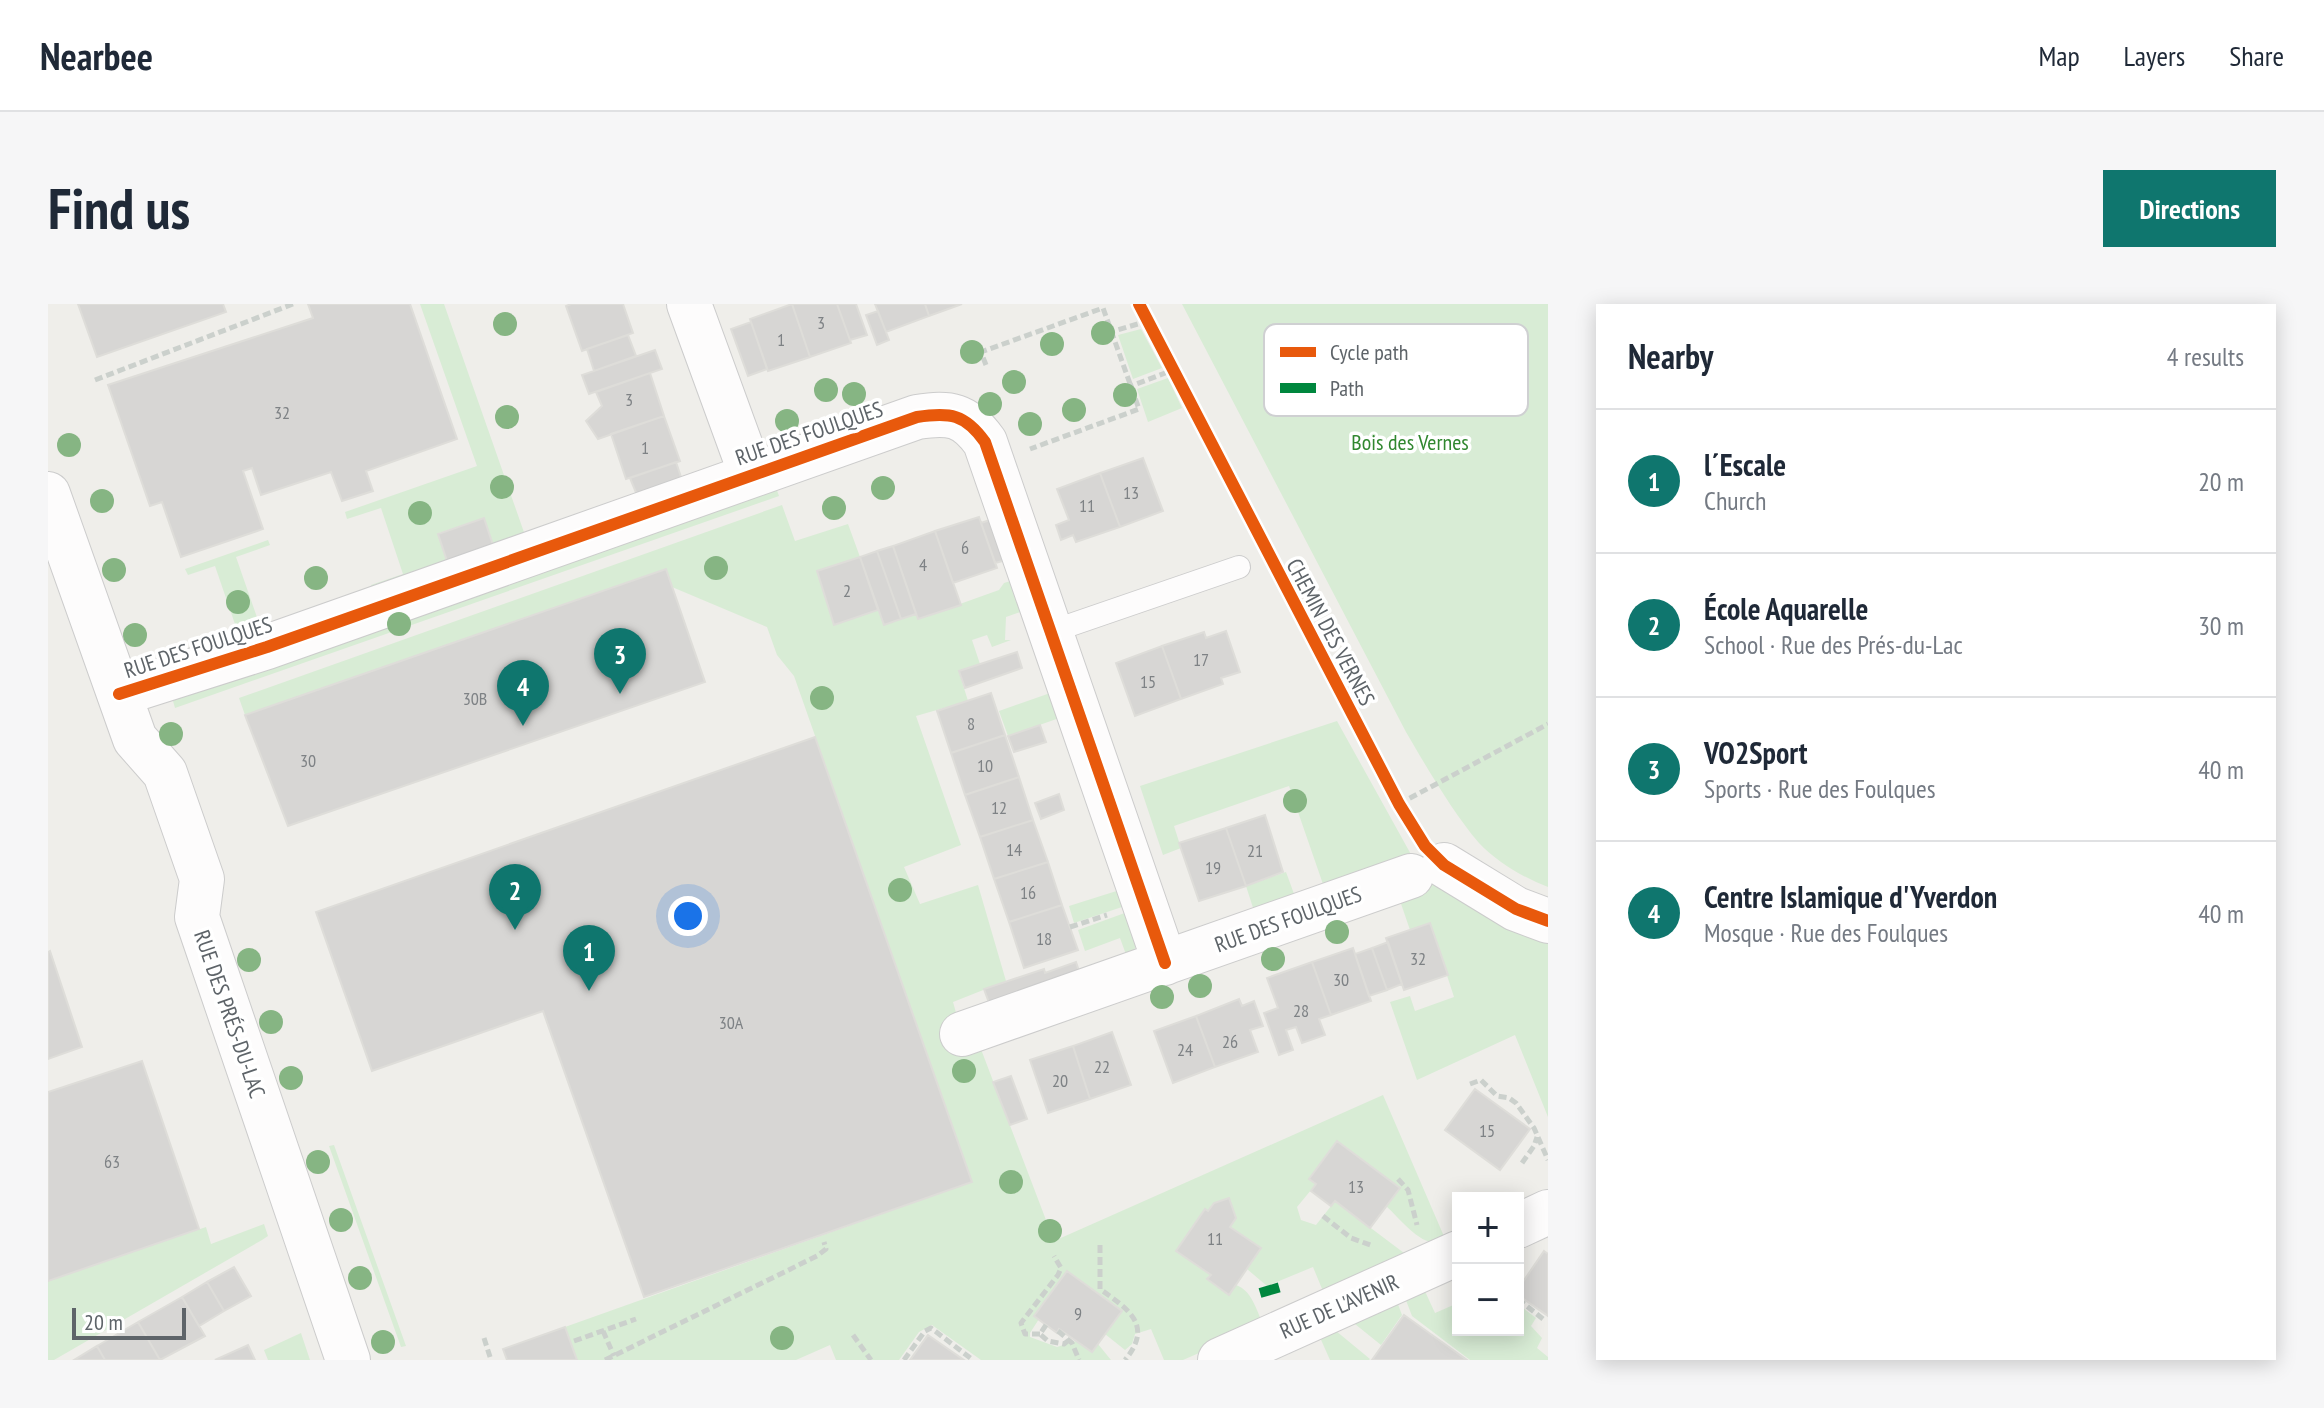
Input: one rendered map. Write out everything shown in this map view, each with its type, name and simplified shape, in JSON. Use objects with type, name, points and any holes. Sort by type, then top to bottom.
[{"type":"street","points":[[689,304],[751,474]]},
{"type":"street","name":"RUE DES FOULQUES","points":[[119,694],[295,637],[917,417],[936,414],[956,416],[974,427],[985,442],[1165,963]]},
{"type":"street","name":"RUE DES PRÉS-DU-LAC","points":[[48,494],[135,739],[165,773],[202,879],[197,917],[348,1360]]},
{"type":"street","points":[[1428,870],[1548,921]]},
{"type":"street","name":"RUE DES FOULQUES","points":[[962,1034],[1428,870]]},
{"type":"street","points":[[1524,1223],[1548,1212]]},
{"type":"street","name":"RUE DE L'AVENIR","points":[[1220,1360],[1439,1246]]},
{"type":"lane","points":[[1050,632],[1239,567]]},
{"type":"path","points":[[95,380],[293,304]]},
{"type":"path","points":[[986,365],[981,352],[1103,308],[1128,387],[1139,409],[1017,453]]},
{"type":"path","points":[[1109,332],[1148,321]]},
{"type":"path","points":[[1128,387],[1173,370]]},
{"type":"path","points":[[1399,804],[1548,724]]},
{"type":"path","points":[[1470,1084],[1481,1080],[1497,1096],[1516,1103],[1548,1160]]},
{"type":"path","points":[[1522,1163],[1537,1136]]},
{"type":"path","points":[[1398,1179],[1408,1190],[1439,1246]]},
{"type":"path","points":[[1323,1216],[1351,1238],[1386,1251]]},
{"type":"path","points":[[605,1360],[817,1256],[826,1249],[824,1242]]},
{"type":"path","points":[[1100,1245],[1100,1289],[1130,1310],[1137,1325],[1137,1338],[1125,1360]]},
{"type":"path","points":[[1054,1256],[1061,1268],[1058,1275],[1021,1323],[1025,1334],[1040,1334],[1056,1344],[1069,1340]]},
{"type":"path","points":[[1524,1304],[1543,1319]]},
{"type":"path","points":[[574,1341],[636,1319]]},
{"type":"path","points":[[1040,1334],[1046,1325]]},
{"type":"path","points":[[904,1360],[925,1331],[931,1328],[973,1360]]},
{"type":"path","points":[[603,1331],[614,1356]]},
{"type":"path","points":[[1058,1331],[1069,1340],[1079,1360]]},
{"type":"path","points":[[853,1335],[871,1360]]},
{"type":"path","points":[[484,1338],[491,1360]]},
{"type":"green space","points":[[420,304],[444,304],[526,538],[495,549],[484,518],[439,533],[449,567],[373,593],[371,585],[403,574],[381,508],[347,519],[345,512],[477,466]]},
{"type":"green space","name":"Bois des Vernes","points":[[1182,304],[1548,304],[1548,887],[1511,869],[1479,843],[1440,789],[1406,732]]},
{"type":"green space","points":[[1141,329],[1162,368],[1133,379],[1118,335]]},
{"type":"green space","points":[[1168,378],[1182,408],[1148,422],[1137,389]]},
{"type":"green space","points":[[775,485],[779,496],[175,708],[173,701],[184,691]]},
{"type":"green space","points":[[782,505],[795,541],[848,524],[860,557],[817,571],[835,625],[878,610],[884,625],[916,614],[918,619],[999,590],[1004,583],[1014,580],[1026,610],[1006,617],[1005,640],[1011,640],[992,647],[987,635],[972,640],[980,664],[959,672],[968,701],[916,716],[961,845],[904,867],[920,904],[978,885],[1006,981],[953,1002],[962,1034],[979,1044],[1054,1241],[1383,1095],[1446,1241],[1429,1242],[1406,1226],[1386,1206],[1399,1188],[1337,1141],[1309,1178],[1316,1184],[1297,1207],[1301,1220],[1316,1225],[1335,1201],[1404,1253],[1325,1296],[1313,1267],[1267,1286],[1247,1269],[1261,1248],[1230,1227],[1236,1218],[1229,1198],[1214,1203],[1208,1211],[1205,1209],[1177,1251],[1211,1275],[1208,1279],[1231,1283],[1244,1290],[1254,1303],[1263,1325],[1183,1360],[1164,1360],[1151,1329],[1135,1334],[1132,1344],[1125,1350],[1105,1334],[1122,1311],[1067,1271],[1034,1316],[1039,1319],[1030,1337],[1057,1347],[1076,1341],[1092,1352],[1098,1344],[1111,1360],[981,1360],[932,1325],[919,1332],[899,1360],[836,1360],[830,1345],[796,1360],[577,1360],[565,1327],[972,1182],[794,676],[777,655],[767,627],[672,587],[665,569],[245,715],[239,698]]},
{"type":"green space","points":[[268,540],[270,545],[236,557],[260,626],[294,615],[211,648],[209,641],[237,630],[215,566],[188,575],[185,569]]},
{"type":"green space","points":[[1056,691],[1065,716],[1008,736],[999,711]]},
{"type":"green space","points":[[1337,721],[1413,858],[1324,887],[1289,786],[1174,826],[1181,848],[1163,855],[1140,786]]},
{"type":"green space","points":[[1286,872],[1297,902],[1256,917],[1246,886]]},
{"type":"green space","points":[[1425,877],[1548,934],[1548,1117],[1515,1035],[1417,1080],[1390,1002],[1410,996],[1415,1011],[1454,997],[1430,923],[1410,930],[1397,892]]},
{"type":"green space","points":[[1126,888],[1131,904],[1074,923],[1069,906]]},
{"type":"green space","points":[[1133,910],[1138,943],[1128,960],[1120,938],[1085,951],[1078,930]]},
{"type":"green space","points":[[334,1145],[406,1346],[401,1347],[329,1146]]},
{"type":"green space","points":[[264,1224],[268,1236],[262,1240],[54,1360],[48,1360],[48,1281],[206,1227],[211,1244]]},
{"type":"green space","points":[[1423,1287],[1435,1313],[1452,1306],[1452,1336],[1524,1336],[1524,1309],[1536,1318],[1531,1326],[1542,1338],[1537,1348],[1548,1360],[1470,1360],[1412,1316],[1404,1295]]},
{"type":"green space","points":[[1396,1299],[1402,1315],[1381,1345],[1355,1324],[1353,1318]]},
{"type":"green space","points":[[1330,1326],[1370,1359],[1330,1360],[1318,1333]]},
{"type":"green space","points":[[301,1333],[310,1360],[268,1360],[264,1350]]},
{"type":"building","points":[[78,304],[223,304],[226,312],[97,357]]},
{"type":"building","points":[[308,304],[410,304],[457,439],[366,471],[373,491],[342,501],[331,472],[261,495],[252,468],[243,471],[263,529],[181,557],[162,502],[150,506],[108,385],[313,318]]},
{"type":"building","points":[[623,304],[633,333],[582,351],[566,306]]},
{"type":"building","points":[[792,304],[837,304],[851,343],[810,357]]},
{"type":"building","points":[[792,304],[810,357],[768,371],[750,319]]},
{"type":"building","points":[[837,304],[856,304],[867,335],[850,340]]},
{"type":"building","points":[[875,304],[925,304],[929,316],[886,332]]},
{"type":"building","points":[[925,304],[962,304],[929,316]]},
{"type":"building","points":[[878,311],[889,340],[877,345],[866,315]]},
{"type":"building","points":[[751,322],[767,369],[748,376],[731,329]]},
{"type":"building","points":[[628,335],[636,356],[594,371],[587,349]]},
{"type":"building","points":[[655,350],[662,369],[589,394],[582,375]]},
{"type":"building","points":[[650,373],[664,416],[598,439],[586,421],[602,406],[596,392]]},
{"type":"building","points":[[664,416],[680,461],[626,479],[611,434]]},
{"type":"building","points":[[1143,458],[1163,511],[1120,527],[1100,473]]},
{"type":"building","points":[[676,462],[682,480],[637,495],[630,478]]},
{"type":"building","points":[[1100,473],[1120,527],[1076,542],[1073,535],[1061,540],[1056,525],[1069,520],[1057,489]]},
{"type":"building","points":[[979,517],[997,568],[953,583],[935,531]]},
{"type":"building","points":[[484,518],[493,545],[447,561],[438,534]]},
{"type":"building","points":[[996,518],[1010,559],[995,563],[981,523]]},
{"type":"building","points":[[935,531],[961,605],[918,619],[893,546]]},
{"type":"building","points":[[893,546],[916,614],[901,619],[877,551]]},
{"type":"building","points":[[877,551],[901,619],[884,625],[860,557]]},
{"type":"building","points":[[860,557],[878,610],[834,625],[817,571]]},
{"type":"building","points":[[666,569],[705,682],[288,826],[245,715]]},
{"type":"building","points":[[1226,631],[1240,672],[1221,678],[1223,684],[1181,699],[1162,646],[1204,632],[1206,638]]},
{"type":"building","points":[[1162,646],[1181,699],[1135,716],[1116,663]]},
{"type":"building","points":[[1017,652],[1022,668],[965,688],[959,671]]},
{"type":"building","points":[[991,693],[1005,735],[951,753],[937,711]]},
{"type":"building","points":[[1040,725],[1046,742],[1014,752],[1008,736]]},
{"type":"building","points":[[1005,735],[1019,777],[965,795],[951,753]]},
{"type":"building","points":[[815,737],[972,1182],[644,1297],[543,1011],[372,1071],[316,912]]},
{"type":"building","points":[[1019,777],[1033,820],[980,837],[965,795]]},
{"type":"building","points":[[1059,794],[1064,810],[1041,819],[1035,803]]},
{"type":"building","points":[[1265,815],[1283,872],[1246,886],[1226,828]]},
{"type":"building","points":[[1033,820],[1048,862],[994,879],[980,837]]},
{"type":"building","points":[[1226,828],[1246,886],[1199,901],[1179,843]]},
{"type":"building","points":[[1048,862],[1062,905],[1009,922],[994,879]]},
{"type":"building","points":[[1062,905],[1078,950],[1024,968],[1009,922]]},
{"type":"building","points":[[1430,923],[1448,975],[1404,990],[1386,938]]},
{"type":"building","points":[[1388,942],[1402,984],[1387,990],[1372,948]]},
{"type":"building","points":[[1353,948],[1371,1001],[1331,1015],[1312,962]]},
{"type":"building","points":[[1372,948],[1387,990],[1369,996],[1355,954]]},
{"type":"building","points":[[48,952],[82,1047],[48,1059]]},
{"type":"building","points":[[1076,962],[1081,977],[991,1008],[984,989]]},
{"type":"building","points":[[1312,962],[1331,1015],[1319,1019],[1325,1035],[1302,1043],[1296,1027],[1286,1030],[1293,1050],[1279,1055],[1264,1013],[1278,1008],[1267,978]]},
{"type":"building","points":[[1239,999],[1242,1006],[1254,1001],[1263,1026],[1250,1030],[1258,1052],[1215,1067],[1196,1016]]},
{"type":"building","points":[[1196,1016],[1215,1067],[1173,1083],[1154,1031]]},
{"type":"building","points":[[1112,1032],[1131,1085],[1090,1099],[1073,1046]]},
{"type":"building","points":[[1073,1046],[1090,1099],[1048,1113],[1030,1060]]},
{"type":"building","points":[[142,1061],[199,1229],[48,1281],[48,1092]]},
{"type":"building","points":[[1011,1076],[1027,1119],[1010,1125],[993,1082]]},
{"type":"building","points":[[1475,1089],[1530,1129],[1500,1170],[1445,1130]]},
{"type":"building","points":[[1337,1141],[1400,1188],[1370,1228],[1335,1201],[1331,1206],[1311,1191],[1316,1184],[1309,1179]]},
{"type":"building","points":[[1229,1198],[1236,1218],[1230,1227],[1261,1248],[1229,1295],[1207,1279],[1211,1275],[1176,1251],[1205,1209],[1208,1211],[1214,1203]]},
{"type":"building","points":[[1544,1251],[1548,1254],[1548,1316],[1524,1299],[1524,1280]]},
{"type":"building","points":[[234,1267],[251,1296],[224,1311],[207,1282]]},
{"type":"building","points":[[1067,1271],[1122,1311],[1092,1352],[1034,1316]]},
{"type":"building","points":[[207,1282],[224,1311],[199,1326],[182,1297]]},
{"type":"building","points":[[182,1297],[205,1336],[160,1360],[138,1322]]},
{"type":"building","points":[[1404,1315],[1467,1360],[1372,1360]]},
{"type":"building","points":[[138,1322],[160,1360],[105,1360],[97,1346]]},
{"type":"building","points":[[565,1327],[577,1360],[507,1360],[503,1349]]},
{"type":"building","points":[[928,1335],[964,1360],[910,1360]]},
{"type":"building","points":[[248,1345],[255,1360],[215,1360]]},
{"type":"building","points":[[97,1346],[105,1360],[74,1360]]},
{"type":"marked path","points":[[1260,1293],[1284,1286]]},
{"type":"cycle path","name":"CHEMIN DES VERNES","points":[[1139,304],[1399,804],[1425,846],[1444,865],[1516,909],[1548,921]]},
{"type":"cycle path","points":[[119,694],[267,647],[917,417],[956,417],[971,426],[985,442],[1165,963]]},
{"type":"place","name":"VO2Sport","points":[[620,694]]},
{"type":"place","name":"Centre Islamique d'Yverdon","points":[[523,726]]},
{"type":"place","name":"École Aquarelle","points":[[515,930]]},
{"type":"place","name":"l´Escale","points":[[589,991]]}]
